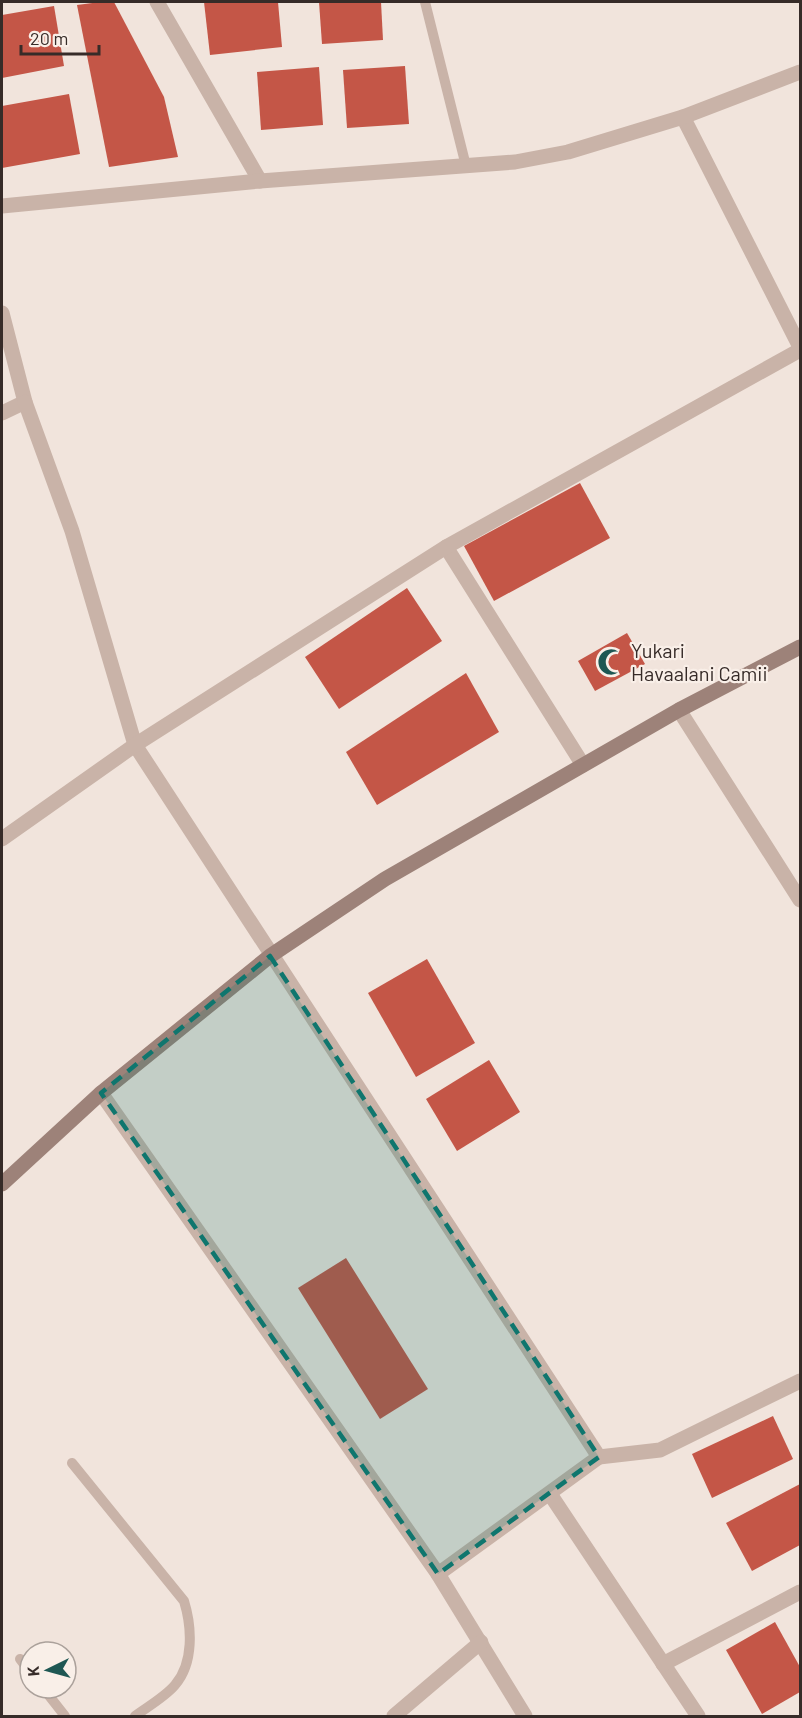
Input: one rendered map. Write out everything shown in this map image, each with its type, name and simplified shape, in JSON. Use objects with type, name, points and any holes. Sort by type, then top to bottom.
[{"type":"street","points":[[157,2],[260,181]]},
{"type":"street","points":[[2,206],[260,181],[515,162],[568,152],[683,117],[801,72]]},
{"type":"street","points":[[2,839],[135,745],[446,547],[801,349],[795,324],[683,117]]},
{"type":"street","points":[[2,313],[25,402],[72,531],[135,745],[270,956],[599,1457]]},
{"type":"street","points":[[2,414],[25,402]]},
{"type":"street","points":[[446,547],[583,765]]},
{"type":"street","points":[[2,1184],[100,1093],[270,956],[385,879],[679,710],[801,647]]},
{"type":"street","points":[[679,710],[801,900]]},
{"type":"street","points":[[100,1093],[438,1574],[525,1716]]},
{"type":"street","points":[[438,1574],[599,1457],[660,1450],[801,1381]]},
{"type":"street","points":[[550,1494],[698,1716]]},
{"type":"street","points":[[663,1664],[801,1592]]},
{"type":"street","points":[[394,1716],[481,1642]]},
{"type":"lane","points":[[425,2],[466,166]]},
{"type":"lane","points":[[72,1464],[184,1601],[189,1616],[189,1649],[182,1674],[175,1686],[135,1716]]},
{"type":"lane","points":[[52,1700],[65,1716]]},
{"type":"highlighted area","points":[[270,956],[599,1457],[438,1574],[101,1093]]},
{"type":"building","points":[[114,2],[164,97],[178,157],[109,167],[77,5]]},
{"type":"building","points":[[204,2],[278,2],[282,47],[210,55]]},
{"type":"building","points":[[319,2],[381,2],[383,40],[322,44]]},
{"type":"building","points":[[54,6],[64,66],[2,78],[2,15]]},
{"type":"building","points":[[405,66],[409,124],[347,128],[343,70]]},
{"type":"building","points":[[319,67],[323,125],[261,130],[257,72]]},
{"type":"building","points":[[69,94],[80,154],[2,168],[2,106]]},
{"type":"building","points":[[580,483],[610,538],[494,601],[464,546]]},
{"type":"building","points":[[407,588],[442,641],[339,709],[305,657]]},
{"type":"building","name":"Yukari Havaalani Camii","points":[[627,633],[645,664],[595,691],[578,661]]},
{"type":"building","points":[[466,673],[499,732],[377,805],[346,752]]},
{"type":"building","points":[[427,959],[475,1043],[416,1077],[368,993]]},
{"type":"building","points":[[489,1060],[520,1112],[457,1151],[426,1099]]},
{"type":"building","points":[[346,1258],[428,1389],[380,1419],[298,1288]]},
{"type":"building","points":[[773,1416],[793,1459],[712,1498],[692,1454]]},
{"type":"building","points":[[800,1484],[800,1545],[752,1571],[726,1523]]},
{"type":"building","points":[[775,1622],[800,1667],[800,1692],[762,1714],[726,1650]]},
{"type":"place","name":"Yukari Havaalani Camii","points":[[611,662]]}]
